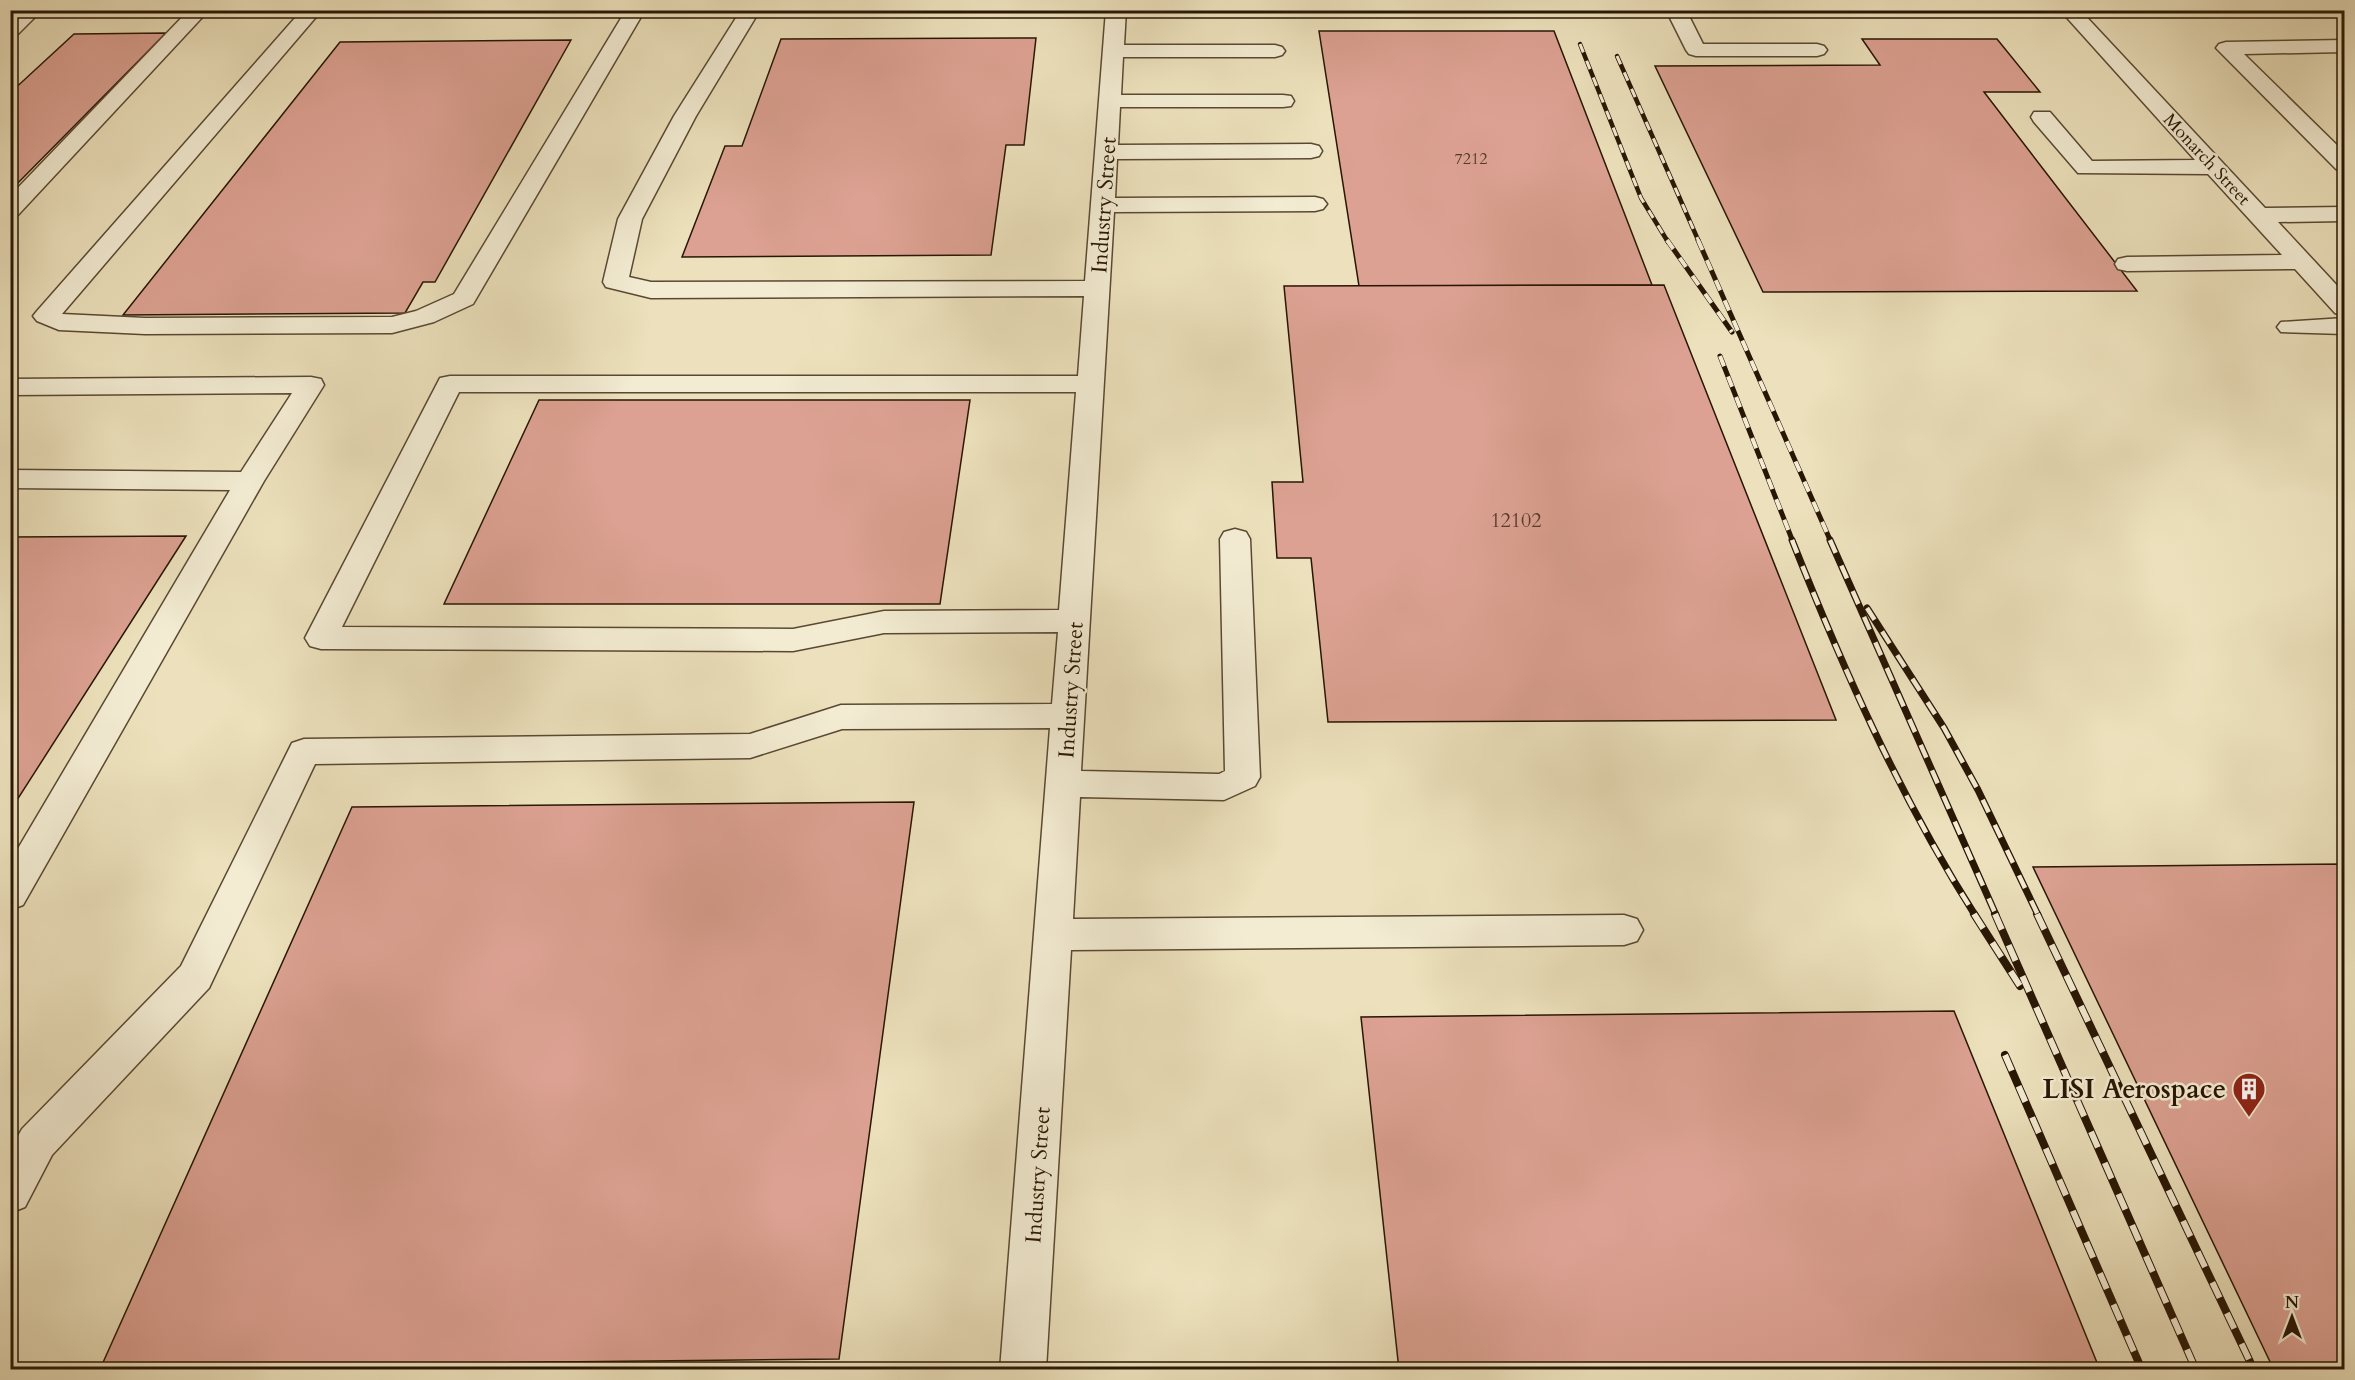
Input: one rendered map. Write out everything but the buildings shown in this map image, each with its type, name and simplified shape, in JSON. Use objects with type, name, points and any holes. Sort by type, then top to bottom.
[{"type":"street","points":[[10,31],[33,10]]},
{"type":"street","points":[[10,210],[60,160],[200,10]]},
{"type":"street","points":[[313,10],[46,316],[59,322],[145,326],[392,325],[425,317],[464,299],[636,10]]},
{"type":"street","points":[[751,10],[685,116],[630,219],[615,282],[651,290],[1097,288]]},
{"type":"street","name":"Industry Street","points":[[1023,1370],[1116,10]]},
{"type":"street","points":[[1676,10],[1696,50],[1817,50]]},
{"type":"street","name":"Monarch Street","points":[[2069,10],[2344,308]]},
{"type":"street","points":[[2344,64],[2335,46],[2226,48],[2344,164]]},
{"type":"street","points":[[1113,51],[1275,51]]},
{"type":"street","points":[[1110,101],[1283,101]]},
{"type":"street","points":[[2042,117],[2086,168],[2213,167]]},
{"type":"street","points":[[1107,152],[1311,151]]},
{"type":"street","points":[[1103,205],[1315,204]]},
{"type":"street","points":[[2258,215],[2344,214]]},
{"type":"street","points":[[2127,264],[2303,262]]},
{"type":"street","points":[[2290,327],[2344,326]]},
{"type":"street","points":[[1074,621],[884,622],[793,640],[321,638],[450,384],[1091,384]]},
{"type":"street","points":[[10,387],[311,385],[250,481],[10,895]]},
{"type":"street","points":[[10,479],[250,481]]},
{"type":"street","points":[[1064,784],[1224,788],[1243,777],[1235,539]]},
{"type":"street","points":[[10,1193],[37,1142],[195,977],[304,752],[750,746],[841,717],[1068,716]]},
{"type":"street","points":[[1053,935],[1624,930]]},
{"type":"railway","points":[[1580,44],[1641,198],[1668,242]]},
{"type":"railway","points":[[1617,56],[1699,242]]},
{"type":"railway","points":[[1667,240],[1732,332]]},
{"type":"railway","points":[[1698,240],[1831,542]]},
{"type":"railway","points":[[1720,356],[1793,542]]},
{"type":"railway","points":[[1792,540],[1875,732],[1922,825],[1975,915]]},
{"type":"railway","points":[[1830,540],[1996,915]]},
{"type":"railway","points":[[1867,608],[1944,728],[1978,790],[2038,915]]},
{"type":"railway","points":[[1974,914],[2020,986]]},
{"type":"railway","points":[[1995,914],[2196,1370]]},
{"type":"railway","points":[[2037,914],[2254,1370]]},
{"type":"railway","points":[[2005,1055],[2142,1370]]},
{"type":"place","name":"LISI Aerospace","points":[[2249,1118]]}]
